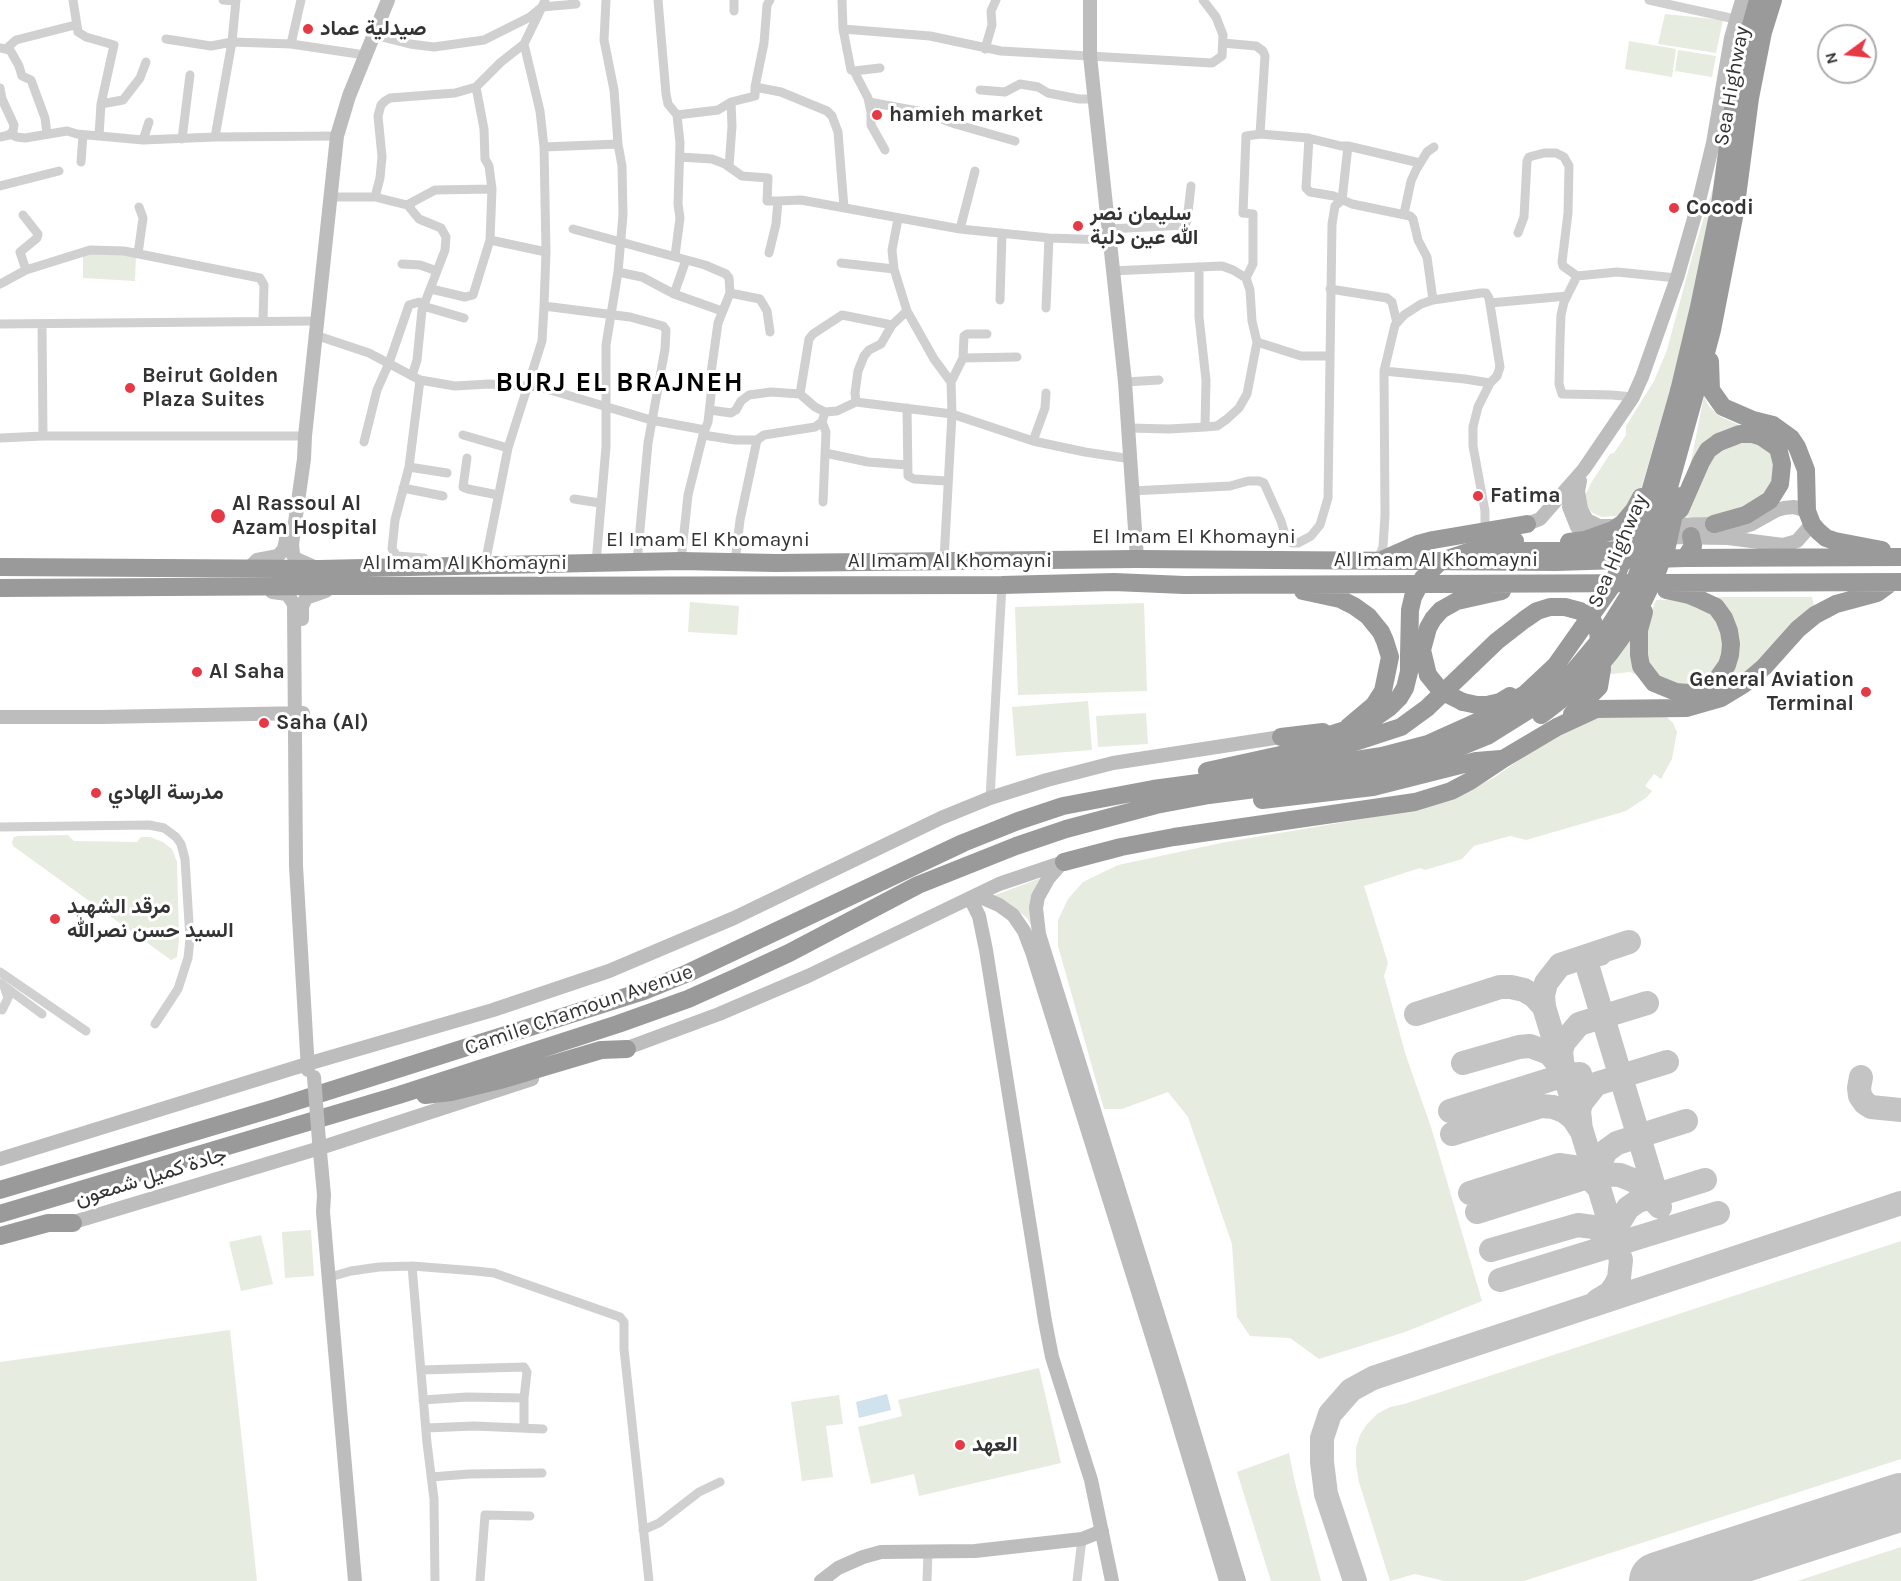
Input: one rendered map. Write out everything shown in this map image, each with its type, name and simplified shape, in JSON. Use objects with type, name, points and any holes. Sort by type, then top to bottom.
[{"type":"highway","name":"Sea Highway","points":[[1154,797],[1209,795],[1347,777],[1431,759],[1487,736],[1535,706],[1568,678],[1604,635],[1629,595],[1643,561],[1662,512],[1682,441],[1700,308],[1720,205],[1735,93],[1758,0]]},
{"type":"highway","name":"Sea Highway","points":[[1154,797],[1259,775],[1382,756],[1428,744],[1477,722],[1525,694],[1556,665],[1611,586],[1644,513],[1670,423],[1688,389],[1712,330],[1735,212],[1750,98],[1763,32],[1773,0]]},
{"type":"highway","points":[[1712,330],[1711,390],[1723,406],[1733,413],[1773,425],[1791,438],[1804,461],[1809,517],[1826,538],[1874,548],[1901,557]]},
{"type":"highway","points":[[1378,561],[1443,545],[1481,540],[1570,542],[1585,540],[1613,530],[1623,523],[1642,496],[1670,423]]},
{"type":"highway","points":[[1431,759],[1486,743],[1547,711],[1588,678],[1634,620],[1652,567],[1667,546],[1686,494],[1708,450],[1719,442],[1740,434],[1762,437],[1778,448],[1782,464],[1780,484],[1770,500],[1746,515],[1714,524]]},
{"type":"highway","points":[[1667,546],[1682,473],[1682,441]]},
{"type":"highway","points":[[1378,561],[1433,540],[1527,524]]},
{"type":"highway","points":[[1684,558],[1693,546],[1691,536]]},
{"type":"highway","points":[[1294,752],[1302,744],[1379,717],[1399,698],[1409,672],[1410,610],[1413,597],[1423,578],[1441,561],[1471,551],[1623,551],[1652,567]]},
{"type":"highway","name":"Al Imam Al Khomayni","points":[[1378,561],[1556,562],[1652,567],[1684,558],[1901,557]]},
{"type":"highway","name":"El Imam El Khomayni","points":[[0,567],[249,578],[319,569],[681,561],[1137,559],[1378,561]]},
{"type":"highway","points":[[1348,560],[1353,563],[1356,572],[1348,583]]},
{"type":"highway","points":[[739,562],[754,568],[757,573],[754,581],[744,586]]},
{"type":"highway","points":[[790,562],[781,565],[775,572],[777,579],[790,585]]},
{"type":"highway","points":[[1587,622],[1547,665],[1516,693],[1500,702],[1488,705],[1463,702],[1442,691],[1428,675],[1422,650],[1428,628],[1441,610],[1457,601],[1475,596],[1558,582],[1584,589],[1659,589],[1689,595],[1716,607],[1729,630],[1731,644],[1727,666],[1713,684],[1701,691],[1676,692],[1654,683],[1641,666],[1639,630],[1652,567]]},
{"type":"highway","name":"Al Imam Al Khomayni","points":[[0,588],[249,578],[337,586],[1002,585],[1114,582],[1184,585],[1896,582]]},
{"type":"highway","points":[[1064,862],[1121,847],[1174,837],[1415,802],[1451,791],[1557,727],[1596,709],[1686,708],[1721,698],[1744,684],[1764,667],[1798,629],[1815,615],[1836,604],[1877,593],[1896,582]]},
{"type":"highway","points":[[1279,583],[1294,590],[1340,599],[1368,616],[1381,632],[1390,657],[1383,691],[1374,705],[1344,729],[1281,737]]},
{"type":"highway","points":[[1154,797],[1188,775],[1294,752],[1352,743],[1401,727],[1427,708],[1497,641],[1524,620],[1550,607],[1565,607],[1580,611],[1592,620],[1598,631],[1602,669],[1599,687],[1557,727]]},
{"type":"highway","points":[[1154,797],[1192,808],[1373,787],[1476,761],[1503,759]]},
{"type":"highway","name":"Camile Chamoun Avenue","points":[[0,1214],[399,1095],[570,1041],[688,999],[789,953],[918,885],[968,864],[1154,797]]},
{"type":"highway","name":"Camile Chamoun Avenue","points":[[0,1190],[275,1108],[644,991],[688,973],[953,848],[1018,821],[1063,806],[1154,797]]},
{"type":"highway","points":[[399,1095],[433,1095],[451,1092],[594,1052],[627,1049]]},
{"type":"highway","points":[[0,1182],[67,1170]]},
{"type":"highway","points":[[0,1236],[54,1222],[73,1223]]},
{"type":"street","points":[[73,0],[75,25],[78,32],[81,35],[114,45],[101,104],[99,136]]},
{"type":"street","points":[[214,136],[232,42],[236,0],[224,0]]},
{"type":"street","points":[[291,44],[301,0]]},
{"type":"street","points":[[319,569],[300,562],[288,549],[304,436],[337,136],[349,96],[388,0]]},
{"type":"street","points":[[596,563],[606,447],[606,345],[618,272],[623,215],[622,166],[614,90],[604,40],[606,0]]},
{"type":"street","points":[[658,0],[668,104],[677,115],[680,157],[678,204],[680,218],[675,256]]},
{"type":"street","points":[[734,0],[734,11]]},
{"type":"street","points":[[677,115],[715,111],[730,102],[755,96],[764,43],[767,5],[770,0]]},
{"type":"street","points":[[842,0],[843,29],[851,70],[855,71],[864,88],[869,102],[871,124],[885,150]]},
{"type":"street","points":[[985,49],[992,25],[991,11],[996,0]]},
{"type":"street","points":[[1090,0],[1090,56],[1125,382],[1137,559]]},
{"type":"street","points":[[843,29],[930,36],[985,49],[1023,53],[1212,63],[1222,56],[1222,34],[1216,17],[1203,0]]},
{"type":"street","points":[[1650,0],[1735,19]]},
{"type":"street","points":[[1527,524],[1539,519],[1584,469],[1633,397],[1654,348],[1699,201],[1713,143],[1735,19],[1742,0]]},
{"type":"street","points":[[374,34],[411,44],[434,46],[462,44],[484,40],[530,17],[543,3],[576,4]]},
{"type":"street","points":[[375,197],[382,157],[378,117],[381,105],[390,98],[427,96],[466,91],[476,87],[501,62],[524,44],[543,3]]},
{"type":"street","points":[[47,134],[45,118],[31,80],[22,76],[13,54],[3,48],[16,40],[75,25]]},
{"type":"street","points":[[166,39],[211,46],[232,42],[291,44],[365,55]]},
{"type":"street","points":[[1223,43],[1256,46],[1263,51],[1265,56],[1260,134]]},
{"type":"street","points":[[485,564],[508,448],[526,385],[542,341],[546,252],[544,147],[540,111],[524,44]]},
{"type":"street","points":[[101,104],[123,100],[140,78],[146,62]]},
{"type":"street","points":[[855,71],[879,68]]},
{"type":"street","points":[[182,139],[190,75]]},
{"type":"street","points":[[980,90],[1005,92],[1020,84],[1038,87],[1048,93],[1079,99],[1095,99]]},
{"type":"street","points":[[431,288],[458,296],[473,295],[490,240],[492,189],[489,166],[485,159],[484,129],[476,87]]},
{"type":"street","points":[[755,87],[781,92],[827,111],[832,116],[838,132],[844,208]]},
{"type":"street","points":[[0,88],[2,99],[14,125],[10,134]]},
{"type":"street","points":[[729,167],[732,126],[730,102]]},
{"type":"street","points":[[869,102],[923,112],[955,124],[1015,141]]},
{"type":"street","points":[[143,140],[149,122]]},
{"type":"street","points":[[0,137],[10,134],[21,138],[67,131],[83,135],[143,140],[214,136],[337,136]]},
{"type":"street","points":[[1128,428],[1169,429],[1217,426],[1239,408],[1247,394],[1257,342],[1252,321],[1250,290],[1246,278],[1253,264],[1253,214],[1243,213],[1246,136],[1260,134],[1309,138],[1420,163]]},
{"type":"street","points":[[81,162],[83,135]]},
{"type":"street","points":[[1309,138],[1306,188],[1310,192],[1352,204],[1404,214],[1413,219],[1415,234],[1427,257],[1433,300]]},
{"type":"street","points":[[544,147],[618,144]]},
{"type":"street","points":[[1132,491],[1230,486],[1248,481],[1259,481],[1264,483],[1286,538],[1292,543],[1298,543],[1311,536],[1320,525],[1328,498],[1333,214],[1335,206],[1342,200],[1348,146]]},
{"type":"street","points":[[1404,214],[1411,181],[1427,152],[1434,147]]},
{"type":"street","points":[[1518,233],[1524,217],[1527,161],[1533,154],[1556,153],[1564,157],[1569,166],[1568,213],[1563,266],[1576,276],[1617,272],[1677,278]]},
{"type":"street","points":[[680,157],[712,159],[742,176],[768,178],[767,201],[801,200],[960,229],[1049,238],[1185,225],[1191,186]]},
{"type":"street","points":[[0,186],[58,171]]},
{"type":"street","points":[[960,229],[975,171]]},
{"type":"street","points":[[330,197],[375,197],[404,204],[411,203],[435,190],[492,189]]},
{"type":"street","points":[[769,253],[776,224],[778,201]]},
{"type":"street","points":[[411,203],[410,208],[419,219],[441,228],[446,237],[445,250],[423,306],[409,466],[392,544],[394,554],[402,558],[434,559],[448,566]]},
{"type":"street","points":[[138,254],[143,218],[139,207]]},
{"type":"street","points":[[23,215],[38,234],[37,238],[20,252],[26,270]]},
{"type":"street","points":[[898,219],[892,250],[894,268],[907,310],[934,359],[951,382]]},
{"type":"street","points":[[573,229],[705,265],[726,274],[731,288],[727,304],[718,323],[711,373],[710,410],[688,495],[681,561]]},
{"type":"street","points":[[1000,300],[1002,232]]},
{"type":"street","points":[[1046,308],[1049,238]]},
{"type":"street","points":[[490,240],[546,252]]},
{"type":"street","points":[[0,284],[26,270],[90,250],[124,251],[260,278],[264,285],[263,321]]},
{"type":"street","points":[[674,294],[686,260]]},
{"type":"street","points":[[841,262],[894,268]]},
{"type":"street","points":[[402,264],[420,265],[437,271]]},
{"type":"street","points":[[1112,271],[1222,266],[1246,278]]},
{"type":"street","points":[[1199,267],[1199,317],[1206,380],[1205,427]]},
{"type":"street","points":[[618,272],[642,277],[674,294],[722,311]]},
{"type":"street","points":[[1576,276],[1561,315],[1560,391],[1566,396],[1633,397]]},
{"type":"street","points":[[1330,288],[1387,298],[1392,302],[1397,323],[1384,371],[1385,515],[1383,547],[1378,561]]},
{"type":"street","points":[[1397,323],[1410,310],[1433,300],[1481,292],[1488,296],[1500,367],[1478,407],[1473,427],[1473,446],[1485,511],[1485,531]]},
{"type":"street","points":[[730,293],[760,299],[767,310],[770,332]]},
{"type":"street","points":[[1490,303],[1567,296]]},
{"type":"street","points":[[364,442],[377,390],[389,363],[407,308],[416,302],[464,318]]},
{"type":"street","points":[[543,306],[630,317],[663,327],[666,330],[665,349],[651,420],[637,562]]},
{"type":"street","points":[[856,402],[858,371],[864,356],[869,350],[881,344],[892,325],[907,310]]},
{"type":"street","points":[[800,394],[809,339],[813,334],[842,315],[892,325]]},
{"type":"street","points":[[0,324],[263,321],[316,328],[416,378],[455,386],[526,385],[552,389],[651,420],[735,440],[757,440],[764,435],[810,428],[824,417],[856,402],[952,414],[1033,441],[1131,459]]},
{"type":"street","points":[[42,324],[43,436]]},
{"type":"street","points":[[944,560],[952,414],[951,382],[963,358],[964,336],[987,334]]},
{"type":"street","points":[[1257,342],[1301,356],[1330,357]]},
{"type":"street","points":[[963,358],[1017,357]]},
{"type":"street","points":[[1384,371],[1490,383]]},
{"type":"street","points":[[1125,382],[1159,380]]},
{"type":"street","points":[[710,410],[733,412],[743,398],[761,392],[800,394],[824,417],[823,502]]},
{"type":"street","points":[[1033,441],[1045,408],[1046,393]]},
{"type":"street","points":[[907,408],[907,472],[910,478],[947,481]]},
{"type":"street","points":[[463,435],[508,448]]},
{"type":"street","points":[[0,438],[304,436]]},
{"type":"street","points":[[739,562],[736,543],[757,440]]},
{"type":"street","points":[[825,453],[868,462],[907,465]]},
{"type":"street","points":[[467,458],[463,487],[498,495]]},
{"type":"street","points":[[409,466],[447,473]]},
{"type":"street","points":[[1574,480],[1569,507],[1577,526],[1590,537],[1691,536],[1783,545],[1797,541],[1809,517],[1794,507],[1784,508],[1752,524],[1742,526],[1714,524],[1599,526],[1592,524],[1581,509],[1578,491],[1584,469]]},
{"type":"street","points":[[403,488],[442,496]]},
{"type":"street","points":[[574,498],[600,503]]},
{"type":"street","points":[[288,549],[274,558],[256,560],[249,578],[286,594],[294,604],[299,713]]},
{"type":"street","points":[[990,798],[1002,585]]},
{"type":"street","points":[[337,586],[307,597],[303,601],[296,866],[317,1145],[317,1192],[323,1212],[330,1277],[355,1581]]},
{"type":"street","points":[[0,717],[299,713]]},
{"type":"street","name":"Camile Chamoun Avenue","points":[[310,1063],[492,1010],[609,971],[734,918],[940,818],[990,798],[1113,763],[1281,737]]},
{"type":"street","points":[[0,827],[149,825],[164,828],[176,837],[181,844],[184,859],[190,939],[189,958],[178,989],[155,1024]]},
{"type":"street","points":[[317,1145],[627,1049],[719,1014],[808,976],[999,884],[1064,862]]},
{"type":"street","points":[[1064,862],[1048,879],[1038,897],[1036,908],[1039,934],[1239,1581]]},
{"type":"street","points":[[973,897],[986,950],[1052,1357],[1091,1480],[1112,1581]]},
{"type":"street","points":[[973,897],[999,905],[1013,915],[1024,931],[1032,952],[1155,1344],[1226,1581]]},
{"type":"street","points":[[2,980],[8,998],[2,1010]]},
{"type":"street","points":[[2,980],[42,1014]]},
{"type":"street","points":[[2,980],[86,1030]]},
{"type":"street","points":[[0,1159],[310,1063]]},
{"type":"street","name":"جادة كميل شمعون","points":[[0,1245],[317,1145]]},
{"type":"street","points":[[330,1277],[379,1267],[412,1266],[494,1274],[623,1319],[624,1348],[649,1581]]},
{"type":"street","points":[[412,1266],[434,1499],[435,1581]]},
{"type":"street","points":[[421,1370],[524,1367],[527,1372],[524,1428]]},
{"type":"street","points":[[423,1401],[467,1397],[524,1398]]},
{"type":"street","points":[[426,1428],[474,1426],[543,1429]]},
{"type":"street","points":[[431,1477],[542,1473]]},
{"type":"street","points":[[643,1530],[659,1523],[699,1492],[720,1482]]},
{"type":"street","points":[[480,1581],[485,1515],[530,1516]]},
{"type":"street","points":[[820,1581],[838,1568],[881,1551],[975,1551],[1082,1539],[1102,1531]]},
{"type":"street","points":[[1077,1581],[1082,1539]]},
{"type":"street","points":[[927,1551],[927,1581]]},
{"type":"shaded area","points":[[1665,14],[1723,20],[1716,53],[1658,44]]},
{"type":"shaded area","points":[[1629,41],[1676,49],[1672,77],[1625,69]]},
{"type":"shaded area","points":[[1678,50],[1716,56],[1712,77],[1675,71]]},
{"type":"shaded area","points":[[1718,171],[1701,272],[1673,380],[1640,492],[1628,510],[1616,516],[1602,517],[1593,513],[1586,506],[1584,498],[1610,454],[1614,453],[1626,435],[1626,426],[1654,381],[1667,350]]},
{"type":"shaded area","points":[[83,253],[136,255],[135,281],[83,278]]},
{"type":"shaded area","points":[[1704,396],[1708,405],[1719,416],[1741,426],[1711,437],[1690,467]]},
{"type":"shaded area","points":[[1754,441],[1770,452],[1775,465],[1773,480],[1762,497],[1740,512],[1697,520],[1687,516],[1698,475],[1719,448]]},
{"type":"shaded area","points":[[1711,597],[1812,597],[1815,609],[1730,688],[1719,686],[1733,666]]},
{"type":"shaded area","points":[[1656,600],[1670,600],[1705,607],[1726,633],[1723,661],[1705,681],[1689,685],[1674,684],[1660,677],[1649,665],[1644,647],[1646,627]]},
{"type":"shaded area","points":[[690,602],[739,606],[737,635],[688,632]]},
{"type":"shaded area","points":[[1144,603],[1147,691],[1018,695],[1015,607]]},
{"type":"shaded area","points":[[1630,632],[1643,678],[1630,672],[1612,674],[1604,671]]},
{"type":"shaded area","points":[[1088,701],[1092,750],[1016,756],[1012,707]]},
{"type":"shaded area","points":[[1146,713],[1148,744],[1098,747],[1096,716]]},
{"type":"shaded area","points":[[1666,716],[1673,723],[1677,732],[1672,759],[1661,779],[1654,774],[1645,786],[1652,791],[1647,797],[1626,811],[1526,840],[1510,836],[1474,846],[1462,859],[1425,870],[1420,868],[1364,886],[1388,963],[1384,976],[1406,1056],[1431,1127],[1482,1301],[1405,1332],[1319,1359],[1290,1338],[1250,1336],[1237,1317],[1232,1244],[1188,1117],[1168,1092],[1122,1109],[1104,1109],[1058,946],[1058,920],[1068,899],[1083,882],[1118,865],[1226,842],[1404,812],[1469,791],[1495,777],[1556,734],[1593,718]]},
{"type":"shaded area","points":[[68,835],[74,841],[137,842],[141,837],[150,837],[163,842],[172,849],[177,862],[179,940],[177,957],[171,960],[13,846],[12,842],[14,837],[19,836]]},
{"type":"shaded area","points":[[1046,876],[1033,929],[1027,918],[1008,903],[993,896]]},
{"type":"shaded area","points":[[311,1230],[314,1276],[285,1278],[282,1232]]},
{"type":"shaded area","points":[[261,1235],[273,1284],[241,1291],[229,1242]]},
{"type":"shaded area","points":[[1901,1241],[1901,1459],[1524,1581],[1444,1581],[1415,1574],[1390,1581],[1359,1482],[1356,1464],[1356,1448],[1360,1435],[1377,1414],[1390,1407]]},
{"type":"shaded area","points":[[230,1330],[257,1581],[0,1581],[0,1362]]},
{"type":"shaded area","name":"العهد","points":[[1039,1368],[1061,1463],[919,1496],[914,1474],[871,1484],[858,1427],[902,1416],[898,1400]]},
{"type":"shaded area","points":[[839,1395],[843,1424],[826,1426],[833,1477],[802,1481],[791,1402]]},
{"type":"shaded area","points":[[1289,1453],[1321,1581],[1271,1581],[1237,1472]]},
{"type":"shaded area","points":[[1901,1547],[1901,1581],[1797,1581]]},
{"type":"water","points":[[887,1394],[891,1410],[859,1418],[856,1402]]},
{"type":"taxiway","points":[[1597,1301],[1610,1293],[1615,1286],[1619,1278],[1621,1260],[1544,1007],[1543,995],[1546,983],[1560,965],[1629,942]]},
{"type":"taxiway","points":[[1600,954],[1585,958],[1660,1207]]},
{"type":"taxiway","points":[[1416,1014],[1500,987],[1524,990],[1534,996],[1544,1007]]},
{"type":"taxiway","points":[[1463,1063],[1530,1046],[1549,1053],[1563,1069],[1561,1051],[1564,1042],[1579,1024],[1647,1003]]},
{"type":"taxiway","points":[[1452,1134],[1541,1106],[1564,1111],[1573,1118],[1581,1130],[1579,1111],[1581,1103],[1596,1084],[1667,1062]]},
{"type":"taxiway","points":[[1450,1111],[1565,1075],[1580,1074]]},
{"type":"taxiway","points":[[1861,1077],[1860,1096],[1865,1103],[1871,1107],[1901,1110]]},
{"type":"taxiway","points":[[1470,1193],[1559,1165],[1582,1170],[1598,1187],[1597,1174],[1606,1151],[1617,1143],[1686,1121]]},
{"type":"taxiway","points":[[1477,1212],[1597,1174],[1620,1175],[1635,1181],[1658,1205]]},
{"type":"taxiway","points":[[1491,1250],[1578,1225],[1593,1227],[1606,1233],[1616,1244],[1617,1226],[1628,1208],[1638,1201],[1705,1180]]},
{"type":"taxiway","points":[[1355,1581],[1326,1494],[1322,1462],[1322,1438],[1330,1414],[1351,1390],[1373,1378],[1901,1203]]},
{"type":"taxiway","points":[[1500,1280],[1718,1213]]},
{"type":"runway","points":[[1658,1581],[1901,1502]]},
{"type":"place","name":"صيدلية عماد","points":[[308,29]]},
{"type":"place","name":"hamieh market","points":[[877,115]]},
{"type":"place","name":"Cocodi","points":[[1674,208]]},
{"type":"place","name":"سليمان نصر الله عين دلبة","points":[[1078,226]]},
{"type":"place","name":"Beirut Golden Plaza Suites","points":[[130,388]]},
{"type":"place","name":"Fatima","points":[[1478,496]]},
{"type":"place","name":"Al Rassoul Al Azam Hospital","points":[[218,516]]},
{"type":"place","name":"Al Saha","points":[[197,672]]},
{"type":"place","name":"General Aviation Terminal","points":[[1866,692]]},
{"type":"place","name":"Saha (Al)","points":[[264,723]]},
{"type":"place","name":"مدرسة الهادي","points":[[96,793]]},
{"type":"place","name":"مرقد الشهيد السيد حسن نصرالله","points":[[55,919]]},
{"type":"place","name":"العهد","points":[[960,1445]]},
{"type":"district","name":"BURJ EL BRAJNEH","points":[[620,383]]}]
